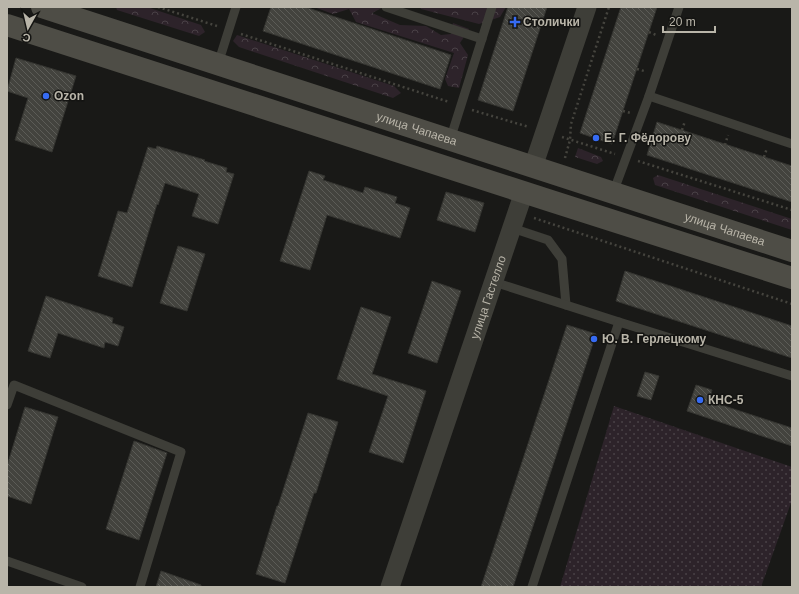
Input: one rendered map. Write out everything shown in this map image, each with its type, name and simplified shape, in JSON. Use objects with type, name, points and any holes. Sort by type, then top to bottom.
[{"type":"street","name":"улица Чапаева","points":[[42,7],[792,251]]},
{"type":"street","name":"улица Гастелло","points":[[390,587],[587,7]]},
{"type":"street","points":[[7,25],[792,278]]},
{"type":"lane","points":[[218,64],[236,7]]},
{"type":"lane","points":[[386,7],[482,39]]},
{"type":"lane","points":[[450,140],[492,7]]},
{"type":"lane","points":[[613,193],[649,96],[679,7]]},
{"type":"lane","points":[[649,96],[792,144]]},
{"type":"lane","points":[[512,228],[548,240],[562,259],[566,305]]},
{"type":"lane","points":[[494,282],[792,376]]},
{"type":"lane","points":[[532,587],[619,322]]},
{"type":"lane","points":[[7,405],[14,385],[181,452],[140,587]]},
{"type":"lane","points":[[7,561],[82,587]]},
{"type":"path","points":[[559,175],[570,140],[571,124],[609,7]]},
{"type":"path","points":[[544,222],[551,201]]},
{"type":"green space","points":[[116,7],[147,7],[201,25],[205,32],[199,36],[117,10]]},
{"type":"green space","points":[[314,7],[384,7],[372,13],[400,25],[426,26],[441,35],[451,34],[453,23],[469,29],[460,43],[468,55],[459,88],[448,86],[445,79],[454,53],[356,22],[349,9],[333,14]]},
{"type":"green space","points":[[420,7],[506,7],[500,17],[479,24],[421,9]]},
{"type":"green space","points":[[237,35],[394,86],[401,93],[393,98],[239,47],[233,41]]},
{"type":"green space","points":[[578,148],[601,157],[603,161],[597,164],[575,157]]},
{"type":"green space","points":[[658,175],[792,219],[792,230],[655,185],[653,178]]},
{"type":"green space","points":[[614,406],[792,467],[792,500],[761,587],[560,587]]},
{"type":"building","points":[[271,7],[305,7],[451,55],[440,89],[263,31]]},
{"type":"building","points":[[508,7],[547,7],[513,111],[478,100]]},
{"type":"building","points":[[621,7],[657,7],[612,144],[580,133]]},
{"type":"building","points":[[16,58],[76,76],[52,152],[15,140],[28,98],[7,91]]},
{"type":"building","points":[[657,122],[792,166],[792,202],[647,155]]},
{"type":"building","points":[[157,146],[227,168],[226,172],[234,174],[218,224],[192,216],[199,194],[165,183],[158,205],[157,204],[132,287],[98,276],[118,211],[127,213],[148,147],[156,149]]},
{"type":"building","points":[[309,171],[325,176],[323,180],[363,193],[365,187],[397,197],[395,203],[410,208],[400,238],[327,215],[310,270],[280,261]]},
{"type":"building","points":[[446,192],[484,203],[475,232],[437,220]]},
{"type":"building","points":[[178,246],[205,254],[187,311],[160,303]]},
{"type":"building","points":[[625,271],[792,326],[792,358],[616,301]]},
{"type":"building","points":[[432,281],[461,291],[437,363],[408,353]]},
{"type":"building","points":[[46,296],[113,318],[112,323],[124,327],[118,346],[105,342],[104,348],[58,333],[50,358],[28,351]]},
{"type":"building","points":[[361,307],[391,317],[372,374],[426,391],[403,463],[369,452],[388,396],[337,379]]},
{"type":"building","points":[[567,325],[596,334],[513,587],[481,587]]},
{"type":"building","points":[[645,372],[659,376],[651,400],[637,396]]},
{"type":"building","points":[[696,385],[712,390],[709,401],[792,428],[792,446],[687,411]]},
{"type":"building","points":[[25,407],[58,417],[31,504],[7,496],[7,466]]},
{"type":"building","points":[[308,413],[338,422],[316,493],[314,493],[285,583],[256,574]]},
{"type":"building","points":[[134,441],[167,453],[139,540],[106,529]]},
{"type":"building","points":[[161,571],[201,585],[201,587],[156,587]]},
{"type":"place","name":"Столички","points":[[515,22]]},
{"type":"place","name":"Ozon","points":[[46,96]]},
{"type":"place","name":"Е. Г. Фёдорову","points":[[596,138]]},
{"type":"place","name":"Ю. В. Герлецкому","points":[[594,339]]},
{"type":"place","name":"КНС-5","points":[[700,400]]}]
